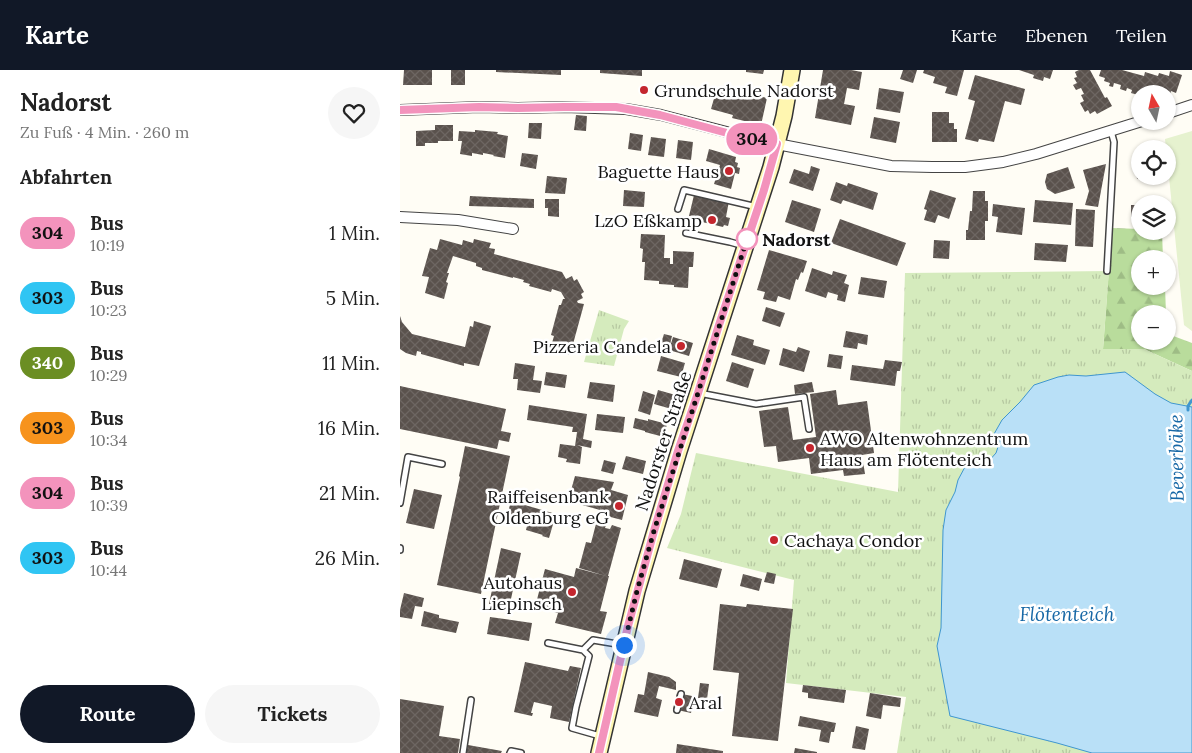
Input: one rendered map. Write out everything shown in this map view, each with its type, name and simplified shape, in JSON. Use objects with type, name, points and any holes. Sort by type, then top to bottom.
[{"type":"street","name":"Nadorster Straße","points":[[599,753],[637,591],[678,451],[777,144],[792,70]]},
{"type":"street","points":[[1176,110],[1192,105]]},
{"type":"street","points":[[400,110],[479,107],[616,107],[660,115],[746,138],[896,166],[950,167],[1003,162],[1036,154],[1131,125]]},
{"type":"street","points":[[400,217],[458,220],[513,229]]},
{"type":"lane","points":[[1107,271],[1114,142],[1111,131]]},
{"type":"lane","points":[[678,210],[684,190],[758,207]]},
{"type":"lane","points":[[686,233],[745,247]]},
{"type":"lane","points":[[698,393],[756,404],[804,397],[809,429]]},
{"type":"lane","points":[[400,503],[408,457],[442,464]]},
{"type":"lane","points":[[583,650],[593,640],[624,645]]},
{"type":"lane","points":[[548,643],[583,650],[589,656],[572,728],[603,737]]},
{"type":"lane","points":[[677,710],[681,694]]},
{"type":"lane","points":[[463,753],[471,700]]},
{"type":"lane","points":[[511,752],[521,753]]},
{"type":"green space","points":[[1192,131],[1192,331],[1184,325],[1175,240],[1176,195],[1171,195],[1170,185],[1176,185],[1176,140],[1165,139]]},
{"type":"green space","points":[[1112,228],[1131,229],[1131,240],[1162,240],[1163,250],[1131,250],[1131,295],[1165,295],[1166,305],[1131,305],[1131,349],[1103,349]]},
{"type":"green space","points":[[1109,271],[1103,349],[1146,350],[1192,371],[1192,753],[897,753],[906,697],[786,683],[794,580],[667,548],[681,514],[696,453],[898,492],[905,273]]},
{"type":"green space","points":[[599,310],[629,321],[624,329],[614,366],[584,362]]},
{"type":"green space","points":[[1176,337],[1192,343],[1192,371],[1146,350],[1176,350]]},
{"type":"water","name":"Flötenteich","points":[[1125,372],[1171,403],[1192,407],[1192,753],[1092,753],[950,716],[937,646],[941,628],[943,530],[946,510],[966,465],[987,463],[996,453],[1000,441],[994,434],[1002,420],[1034,385],[1069,375],[1086,376]]},
{"type":"building","points":[[404,70],[432,70],[432,85],[403,85]]},
{"type":"building","points":[[451,70],[465,70],[465,85],[451,85]]},
{"type":"building","points":[[496,70],[561,70],[561,75],[496,72]]},
{"type":"building","points":[[600,70],[642,70],[642,76],[600,73]]},
{"type":"building","points":[[746,70],[764,70],[763,74],[746,72]]},
{"type":"building","points":[[823,70],[862,72],[859,90],[847,88],[844,104],[855,106],[851,125],[815,118]]},
{"type":"building","points":[[903,70],[917,70],[913,83],[900,79]]},
{"type":"building","points":[[924,70],[964,70],[957,96],[945,93],[947,87],[933,83],[935,77],[923,73]]},
{"type":"building","points":[[1019,70],[1053,70],[1050,79],[1044,77],[1043,81],[1033,78],[1034,75]]},
{"type":"building","points":[[1090,70],[1105,98],[1107,97],[1112,106],[1097,114],[1095,111],[1090,114],[1088,110],[1085,112],[1080,103],[1084,101],[1081,95],[1084,94],[1081,88],[1076,90],[1073,85],[1077,83],[1074,78],[1077,77],[1075,72]]},
{"type":"building","points":[[1101,70],[1122,70],[1144,76],[1145,72],[1158,76],[1159,73],[1169,76],[1170,71],[1182,75],[1176,93],[1176,85],[1131,85],[1131,90],[1127,88],[1126,91],[1120,89],[1121,85],[1114,83],[1113,87],[1109,86],[1110,83],[1104,81],[1105,78],[1099,76]]},
{"type":"building","points":[[975,75],[1025,89],[1021,105],[1005,101],[994,142],[979,139],[978,142],[965,139],[975,101],[968,99]]},
{"type":"building","points":[[721,86],[767,98],[761,125],[732,118],[733,115],[711,109],[717,88],[721,89]]},
{"type":"building","points":[[879,88],[904,92],[900,113],[876,109]]},
{"type":"building","points":[[932,112],[949,112],[949,123],[954,123],[954,129],[957,129],[957,142],[932,142]]},
{"type":"building","points":[[576,115],[587,116],[586,131],[574,130]]},
{"type":"building","points":[[874,117],[900,122],[896,143],[870,138]]},
{"type":"building","points":[[529,123],[542,123],[541,139],[528,138]]},
{"type":"building","points":[[435,125],[453,125],[453,141],[438,141],[438,143],[425,143],[425,146],[416,146],[416,131],[435,130]]},
{"type":"building","points":[[475,130],[498,132],[497,134],[508,136],[505,158],[483,153],[483,155],[472,153],[472,156],[460,154],[462,141],[458,141],[459,131],[475,132]]},
{"type":"building","points":[[630,133],[643,135],[641,151],[628,149]]},
{"type":"building","points":[[651,137],[666,139],[664,157],[648,155]]},
{"type":"building","points":[[678,140],[693,142],[691,160],[676,158]]},
{"type":"building","name":"Baguette Haus","points":[[709,149],[736,157],[735,162],[738,163],[737,167],[740,168],[739,174],[735,173],[731,189],[714,184],[720,165],[706,161]]},
{"type":"building","points":[[522,153],[538,155],[536,169],[520,166]]},
{"type":"building","points":[[1106,164],[1098,207],[1085,205],[1089,191],[1083,170]]},
{"type":"building","points":[[811,166],[820,169],[813,191],[789,183],[794,169],[809,174]]},
{"type":"building","points":[[1068,167],[1075,188],[1055,194],[1047,189],[1045,182],[1047,174]]},
{"type":"building","points":[[547,176],[567,178],[565,194],[545,193]]},
{"type":"building","points":[[836,182],[847,186],[848,183],[878,193],[873,210],[843,200],[841,204],[830,200]]},
{"type":"building","points":[[624,190],[645,192],[644,207],[623,206]]},
{"type":"building","points":[[930,190],[956,198],[949,219],[938,215],[935,223],[924,220],[927,210],[924,209]]},
{"type":"building","points":[[973,191],[985,191],[985,201],[988,201],[988,221],[985,221],[985,240],[966,240],[966,230],[968,230],[970,211],[972,211]]},
{"type":"building","points":[[694,195],[729,201],[726,217],[730,218],[728,226],[724,225],[723,227],[698,221],[699,218],[689,216]]},
{"type":"building","points":[[470,196],[534,199],[534,208],[469,206]]},
{"type":"building","points":[[545,199],[559,199],[559,217],[548,216],[548,208],[545,208]]},
{"type":"building","points":[[792,200],[821,209],[814,232],[785,222]]},
{"type":"building","points":[[1035,200],[1073,203],[1071,225],[1033,222]]},
{"type":"building","points":[[993,204],[1025,208],[1022,235],[996,232],[998,217],[992,216]]},
{"type":"building","points":[[1076,209],[1095,210],[1093,247],[1075,246]]},
{"type":"building","points":[[840,219],[906,243],[897,266],[831,243]]},
{"type":"building","points":[[641,234],[665,235],[664,258],[670,258],[670,264],[673,264],[673,251],[694,252],[693,267],[689,267],[688,288],[659,284],[659,281],[644,280],[645,262],[642,262],[643,249],[640,248]]},
{"type":"building","points":[[440,239],[462,245],[463,240],[473,243],[474,239],[491,243],[489,248],[495,249],[494,254],[562,272],[566,279],[572,276],[574,281],[577,279],[584,292],[581,294],[583,298],[577,301],[584,304],[570,355],[550,350],[554,336],[551,335],[559,305],[565,299],[561,292],[552,289],[551,292],[529,286],[530,284],[523,282],[524,280],[482,270],[482,268],[476,266],[476,263],[453,256],[447,273],[449,273],[446,282],[448,283],[444,299],[425,293],[429,277],[422,276],[430,248],[437,250]]},
{"type":"building","points":[[934,240],[950,241],[949,259],[933,258]]},
{"type":"building","points":[[1035,243],[1068,245],[1066,262],[1034,260]]},
{"type":"building","points":[[769,250],[807,261],[803,273],[801,272],[798,280],[796,279],[790,300],[778,296],[776,302],[763,299],[765,292],[757,290]]},
{"type":"building","points":[[812,268],[832,275],[833,271],[847,275],[844,283],[849,285],[845,302],[837,300],[838,295],[828,292],[826,298],[805,291]]},
{"type":"building","points":[[861,277],[887,281],[884,298],[858,294]]},
{"type":"building","points":[[766,307],[785,313],[780,327],[762,321]]},
{"type":"building","points":[[400,316],[402,322],[412,334],[465,347],[470,326],[473,327],[474,321],[491,326],[479,366],[464,363],[464,366],[421,354],[421,352],[417,351],[416,356],[406,353],[400,349]]},
{"type":"building","points":[[846,331],[868,335],[867,345],[858,343],[857,349],[843,347]]},
{"type":"building","points":[[664,334],[672,336],[669,349],[660,346]]},
{"type":"building","points":[[737,335],[754,340],[753,345],[770,350],[765,365],[731,355]]},
{"type":"building","name":"Pizzeria Candela","points":[[673,337],[693,343],[689,356],[669,350]]},
{"type":"building","points":[[798,347],[810,351],[804,372],[779,365],[783,348],[796,352]]},
{"type":"building","points":[[829,354],[843,356],[841,369],[827,367]]},
{"type":"building","points":[[661,356],[685,363],[681,377],[657,371]]},
{"type":"building","points":[[885,360],[902,362],[900,371],[897,371],[895,386],[850,380],[852,365],[883,369]]},
{"type":"building","points":[[732,362],[754,369],[748,388],[726,381]]},
{"type":"building","points":[[515,363],[535,366],[533,380],[542,381],[540,393],[517,390],[518,379],[513,379]]},
{"type":"building","points":[[546,372],[567,375],[565,388],[544,385]]},
{"type":"building","points":[[590,382],[615,385],[613,402],[587,398]]},
{"type":"building","points":[[812,382],[814,392],[795,394],[794,385]]},
{"type":"building","points":[[400,386],[506,409],[501,431],[511,433],[509,442],[499,440],[497,449],[400,429]]},
{"type":"building","points":[[658,390],[679,396],[675,410],[654,404]]},
{"type":"building","points":[[836,390],[838,405],[867,401],[874,453],[862,455],[865,474],[844,476],[843,470],[811,474],[809,458],[778,462],[776,446],[764,447],[759,411],[788,407],[793,440],[816,437],[810,394]]},
{"type":"building","points":[[643,391],[655,395],[650,415],[638,411]]},
{"type":"building","points":[[529,405],[587,414],[583,439],[592,441],[591,448],[577,445],[582,447],[580,464],[566,462],[567,459],[558,457],[560,444],[575,446],[577,432],[572,432],[573,427],[527,420]]},
{"type":"building","points":[[597,414],[625,417],[623,433],[595,430]]},
{"type":"building","points":[[635,418],[667,424],[664,437],[633,428]]},
{"type":"building","points":[[465,446],[510,456],[481,594],[437,585]]},
{"type":"building","points":[[626,456],[646,461],[643,474],[622,469]]},
{"type":"building","points":[[604,460],[616,463],[613,474],[601,471]]},
{"type":"building","points":[[575,476],[614,482],[611,490],[628,495],[622,520],[599,514],[605,493],[600,510],[568,501]]},
{"type":"building","points":[[414,489],[442,495],[434,529],[406,523]]},
{"type":"building","points":[[511,501],[556,514],[549,538],[526,530],[528,522],[507,516]]},
{"type":"building","name":"Autohaus Liepinsch","points":[[597,520],[607,522],[605,528],[610,529],[612,525],[621,528],[600,611],[607,612],[601,634],[555,623],[558,613],[535,607],[545,569],[574,577],[576,568],[606,576],[579,568],[586,542],[591,543]]},
{"type":"building","points":[[501,548],[521,553],[509,608],[489,604]]},
{"type":"building","points":[[684,559],[722,569],[717,588],[679,579]]},
{"type":"building","points":[[767,572],[776,574],[774,584],[764,582]]},
{"type":"building","points":[[743,574],[762,579],[759,591],[740,586]]},
{"type":"building","points":[[404,593],[424,598],[422,607],[415,606],[412,619],[400,617]]},
{"type":"building","points":[[720,604],[746,607],[747,604],[793,609],[778,741],[732,736],[739,673],[713,670]]},
{"type":"building","points":[[424,611],[439,615],[439,618],[459,622],[456,633],[421,626]]},
{"type":"building","points":[[490,617],[532,623],[529,641],[487,634]]},
{"type":"building","points":[[525,662],[568,671],[570,666],[581,668],[569,722],[550,718],[552,706],[534,702],[532,716],[514,712]]},
{"type":"building","points":[[648,672],[669,677],[676,682],[676,690],[659,686],[656,698],[662,700],[658,717],[634,712],[638,694],[644,695]]},
{"type":"building","points":[[700,683],[709,684],[707,699],[698,698]]},
{"type":"building","points":[[803,685],[846,690],[844,703],[808,698],[808,693],[802,692]]},
{"type":"building","points":[[677,693],[692,696],[691,713],[673,709]]},
{"type":"building","points":[[870,693],[901,698],[900,707],[883,705],[881,719],[866,716]]},
{"type":"building","points":[[400,699],[444,706],[439,736],[460,739],[458,753],[400,753]]},
{"type":"building","points":[[800,716],[836,723],[834,732],[831,732],[829,743],[819,741],[821,730],[798,726]]},
{"type":"building","points":[[856,726],[869,729],[865,750],[852,748]]},
{"type":"building","points":[[677,744],[723,751],[723,753],[676,753]]},
{"type":"building","points":[[468,745],[502,751],[501,753],[466,753]]},
{"type":"building","points":[[795,748],[817,752],[817,753],[794,753]]},
{"type":"waterway","name":"Beverbäke","points":[[1188,410],[1192,400]]},
{"type":"bus line","name":"304","points":[[400,110],[479,107],[616,107],[660,115],[746,138],[777,144],[764,190],[678,451],[654,531],[628,626],[599,753]]},
{"type":"place","name":"Grundschule Nadorst","points":[[644,90]]},
{"type":"place","name":"Baguette Haus","points":[[729,171]]},
{"type":"place","name":"LzO Eßkamp","points":[[712,220]]},
{"type":"place","name":"Nadorst","points":[[747,239]]},
{"type":"place","name":"Pizzeria Candela","points":[[681,346]]},
{"type":"place","name":"AWO Altenwohnzentrum Haus am Flötenteich","points":[[810,448]]},
{"type":"place","name":"Raiffeisenbank Oldenburg eG","points":[[619,506]]},
{"type":"place","name":"Cachaya Condor","points":[[774,540]]},
{"type":"place","name":"Autohaus Liepinsch","points":[[572,592]]},
{"type":"place","name":"Aral","points":[[679,702]]},
{"type":"route","points":[[624,645],[637,591],[678,451],[748,236],[747,239]]}]
